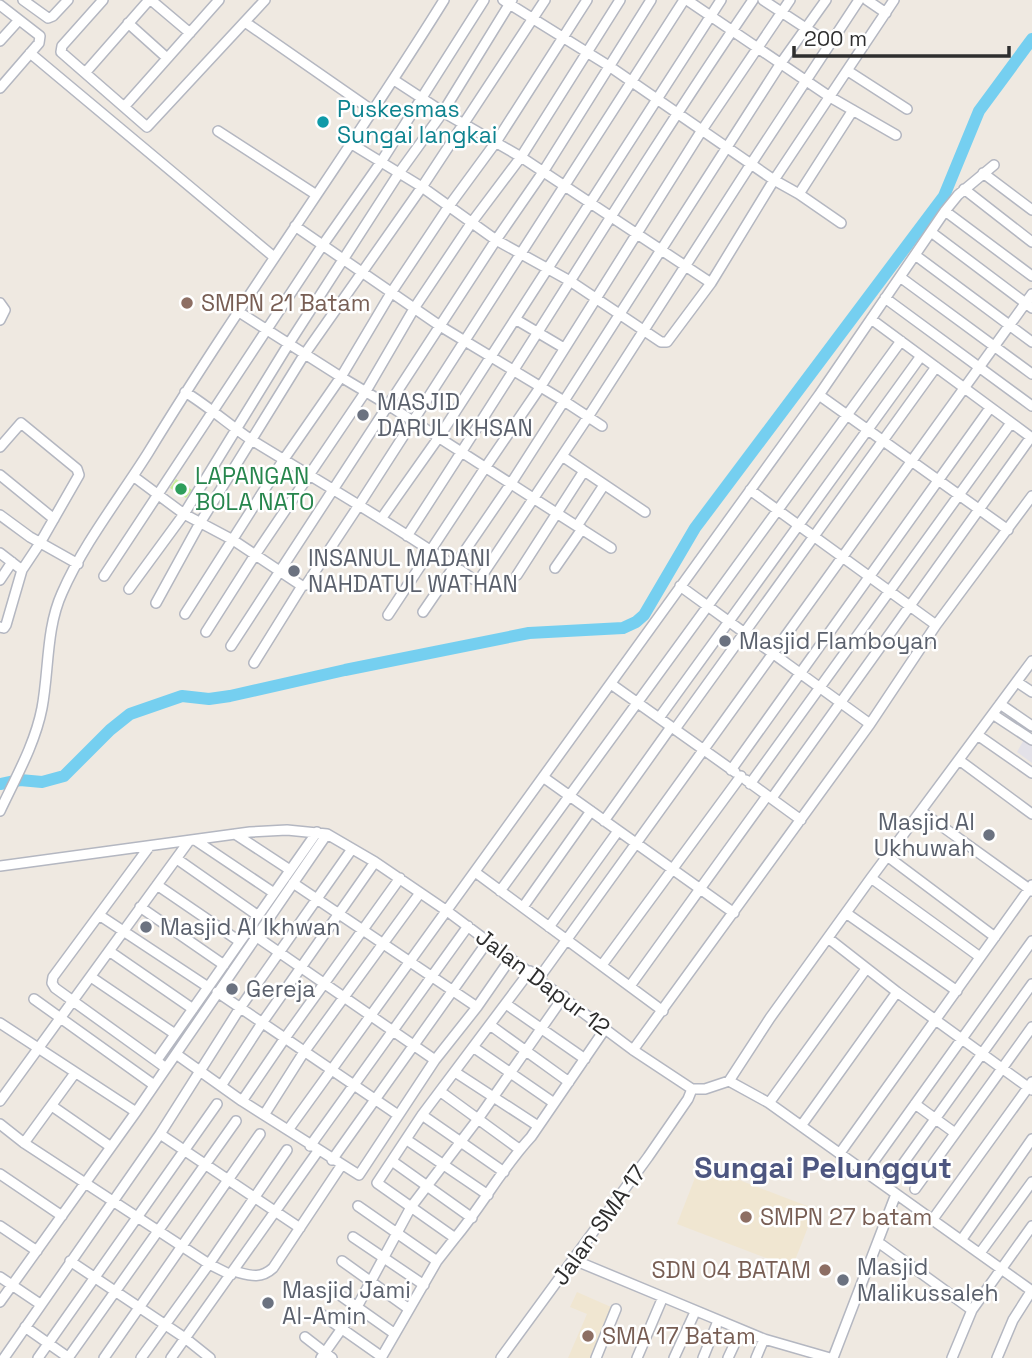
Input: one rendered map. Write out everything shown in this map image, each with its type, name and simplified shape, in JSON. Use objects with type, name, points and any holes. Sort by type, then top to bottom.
[{"type":"street","points":[[26,1],[48,18],[68,0]]},
{"type":"street","points":[[103,0],[61,50],[145,126],[148,126],[265,0]]},
{"type":"street","points":[[85,73],[150,0],[190,33]]},
{"type":"street","points":[[202,0],[212,8]]},
{"type":"street","points":[[124,107],[219,0]]},
{"type":"street","points":[[0,811],[30,747],[41,710],[55,615],[61,594],[185,392],[315,194],[394,80],[444,0]]},
{"type":"street","points":[[104,576],[322,246],[381,162],[484,0]]},
{"type":"street","points":[[156,603],[200,523],[304,355],[465,124],[545,0]]},
{"type":"street","points":[[185,614],[284,459],[341,377],[391,293],[496,142],[587,0]]},
{"type":"street","points":[[206,632],[366,391],[415,307],[472,222],[521,157],[620,0]]},
{"type":"street","points":[[230,646],[543,172],[651,0]]},
{"type":"street","points":[[254,663],[686,0],[830,97],[896,135]]},
{"type":"street","points":[[381,520],[439,437],[721,0]]},
{"type":"street","points":[[407,536],[677,113],[753,0]]},
{"type":"street","points":[[763,0],[830,44]]},
{"type":"street","points":[[388,615],[541,386],[702,130],[790,0]]},
{"type":"street","points":[[424,612],[621,315],[781,63],[826,0]]},
{"type":"street","points":[[185,392],[235,429],[473,579],[482,578],[859,0]]},
{"type":"street","points":[[867,0],[886,13]]},
{"type":"street","points":[[351,143],[422,187],[496,240],[570,281],[661,342],[670,340],[711,283],[774,180],[894,0]]},
{"type":"street","points":[[129,589],[184,514],[342,260],[443,112],[508,1],[586,54],[632,81],[841,223]]},
{"type":"street","points":[[0,5],[41,37],[39,43],[0,89]]},
{"type":"street","points":[[0,41],[19,20]]},
{"type":"street","points":[[245,22],[373,111]]},
{"type":"street","points":[[128,23],[167,58]]},
{"type":"street","points":[[30,53],[274,257]]},
{"type":"street","points":[[848,71],[906,108]]},
{"type":"street","points":[[394,80],[521,157],[711,283]]},
{"type":"street","points":[[799,194],[853,110]]},
{"type":"street","points":[[218,131],[315,194]]},
{"type":"street","points":[[288,1130],[819,395],[945,211],[964,190],[994,165]]},
{"type":"street","points":[[983,173],[1032,210]]},
{"type":"street","points":[[964,190],[1032,242]]},
{"type":"street","points":[[945,211],[1032,276]]},
{"type":"street","points":[[295,226],[440,326],[602,426]]},
{"type":"street","points":[[931,232],[1029,305]]},
{"type":"street","points":[[915,255],[1032,342]]},
{"type":"street","points":[[900,277],[1032,374]]},
{"type":"street","points":[[539,978],[994,346],[1029,305],[1032,294]]},
{"type":"street","points":[[885,298],[1032,406]]},
{"type":"street","points":[[0,303],[5,310],[0,320]]},
{"type":"street","points":[[239,312],[611,548]]},
{"type":"street","points":[[515,319],[564,348]]},
{"type":"street","points":[[630,986],[1032,438],[871,319]]},
{"type":"street","points":[[500,891],[901,341]]},
{"type":"street","points":[[659,718],[921,356]]},
{"type":"street","points":[[604,821],[745,632],[936,367]]},
{"type":"street","points":[[819,395],[1008,530]]},
{"type":"street","points":[[731,770],[990,408]]},
{"type":"street","points":[[0,447],[21,423],[77,469],[78,478],[22,570],[6,625],[4,628],[0,627]]},
{"type":"street","points":[[750,784],[1011,423]]},
{"type":"street","points":[[562,456],[645,512]]},
{"type":"street","points":[[517,575],[584,471]]},
{"type":"street","points":[[0,475],[54,519]]},
{"type":"street","points":[[133,476],[184,514],[233,540],[302,586]]},
{"type":"street","points":[[555,568],[604,485]]},
{"type":"street","points":[[750,490],[936,625]]},
{"type":"street","points":[[634,1050],[870,724],[936,625],[1032,496]]},
{"type":"street","points":[[0,514],[40,543],[78,564]]},
{"type":"street","points":[[0,552],[22,570]]},
{"type":"street","points":[[0,580],[12,562]]},
{"type":"street","points":[[680,586],[870,724]]},
{"type":"street","points":[[692,1089],[729,1081],[770,1018],[871,878],[958,760],[979,736],[1032,661]]},
{"type":"street","points":[[1017,682],[1032,692]]},
{"type":"street","points":[[611,684],[801,820]]},
{"type":"street","points":[[1000,704],[1032,726]]},
{"type":"street","points":[[994,715],[1032,740]]},
{"type":"street","points":[[979,736],[1032,773]]},
{"type":"street","points":[[958,760],[1032,814]]},
{"type":"street","points":[[602,965],[741,776]]},
{"type":"street","points":[[543,777],[734,913]]},
{"type":"street","points":[[523,907],[591,811]]},
{"type":"street","points":[[840,1153],[1031,888],[922,812]]},
{"type":"street","name":"Jalan Dapur 12","points":[[0,866],[235,834],[287,830],[322,833],[400,878],[634,1050],[692,1089]]},
{"type":"street","points":[[549,927],[618,831]]},
{"type":"street","points":[[157,1060],[239,941],[251,933],[257,915],[322,833]]},
{"type":"street","points":[[0,1302],[155,1085],[217,992],[251,933],[293,883],[322,833]]},
{"type":"street","points":[[235,834],[290,870]]},
{"type":"street","points":[[0,1101],[140,907],[192,841],[274,893]]},
{"type":"street","points":[[149,846],[53,977],[53,986],[166,1068]]},
{"type":"street","points":[[4,1358],[160,1134],[240,1007],[352,849]]},
{"type":"street","points":[[887,856],[995,937]]},
{"type":"street","points":[[177,859],[257,915]]},
{"type":"street","points":[[221,1086],[375,862]]},
{"type":"street","points":[[475,872],[663,1011]]},
{"type":"street","points":[[242,1101],[400,878]]},
{"type":"street","points":[[871,878],[981,957]]},
{"type":"street","points":[[293,883],[477,1007]]},
{"type":"street","points":[[157,885],[239,941]]},
{"type":"street","points":[[264,1115],[304,1052],[420,893]]},
{"type":"street","points":[[140,907],[224,965]]},
{"type":"street","points":[[846,913],[957,991]]},
{"type":"street","points":[[99,915],[208,987]]},
{"type":"street","points":[[171,1358],[275,1212],[353,1084],[468,926]]},
{"type":"street","points":[[251,933],[435,1060]]},
{"type":"street","points":[[828,939],[1001,1068],[1031,1086],[933,1219]]},
{"type":"street","points":[[332,1160],[488,941]]},
{"type":"street","points":[[867,1171],[1032,941]]},
{"type":"street","points":[[109,951],[193,1009]]},
{"type":"street","points":[[176,1054],[314,1149],[359,1175],[435,1060],[511,958]]},
{"type":"street","points":[[769,1103],[866,969]]},
{"type":"street","points":[[454,1238],[377,1183],[422,1115],[530,971]]},
{"type":"street","points":[[91,977],[175,1034]]},
{"type":"street","points":[[887,1186],[1032,984]]},
{"type":"street","points":[[217,992],[398,1115]]},
{"type":"street","points":[[801,1126],[897,992]]},
{"type":"street","points":[[305,1337],[326,1356],[341,1327],[357,1307],[411,1208],[478,1119],[564,996]]},
{"type":"street","points":[[34,999],[155,1085]]},
{"type":"street","points":[[506,1004],[585,1059]]},
{"type":"street","points":[[490,1025],[569,1082]]},
{"type":"street","points":[[1,1026],[136,1112]]},
{"type":"street","points":[[915,1189],[1032,1027]]},
{"type":"street","points":[[321,1314],[382,1357],[438,1261],[472,1218],[605,1029]]},
{"type":"street","points":[[473,1047],[554,1103]]},
{"type":"street","points":[[455,1072],[538,1126]]},
{"type":"street","points":[[24,1143],[75,1073]]},
{"type":"street","points":[[729,1081],[769,1103],[1032,1291],[1013,1320],[997,1358]]},
{"type":"street","name":"Jalan SMA 17","points":[[501,1358],[648,1157],[692,1089]]},
{"type":"street","points":[[441,1092],[519,1149]]},
{"type":"street","points":[[38,1358],[217,1104]]},
{"type":"street","points":[[915,1104],[955,1133]]},
{"type":"street","points":[[52,1106],[111,1147]]},
{"type":"street","points":[[422,1115],[504,1172]]},
{"type":"street","points":[[25,1327],[69,1358],[236,1121]]},
{"type":"street","points":[[0,1124],[24,1143],[209,1264],[232,1273],[256,1277],[269,1272],[341,1166]]},
{"type":"street","points":[[160,1134],[300,1228]]},
{"type":"street","points":[[104,1358],[260,1134]]},
{"type":"street","points":[[962,1239],[1032,1139]]},
{"type":"street","points":[[407,1140],[488,1195]]},
{"type":"street","points":[[141,1358],[286,1150]]},
{"type":"street","points":[[393,1161],[472,1218]]},
{"type":"street","points":[[1,1176],[62,1216]]},
{"type":"street","points":[[980,1253],[1032,1182]]},
{"type":"street","points":[[574,1260],[740,1330],[831,1358],[896,1194]]},
{"type":"street","points":[[358,1206],[438,1261]]},
{"type":"street","points":[[0,1226],[37,1251]]},
{"type":"street","points":[[952,1358],[972,1310],[1032,1226]]},
{"type":"street","points":[[353,1237],[424,1285]]},
{"type":"street","points":[[877,1242],[972,1310]]},
{"type":"street","points":[[70,1261],[185,1338],[210,1358]]},
{"type":"street","points":[[342,1261],[409,1309]]},
{"type":"street","points":[[0,1277],[40,1304]]},
{"type":"street","points":[[337,1293],[395,1334]]},
{"type":"street","points":[[637,1358],[663,1297]]},
{"type":"street","points":[[596,1358],[616,1309]]},
{"type":"street","points":[[674,1358],[695,1312]]},
{"type":"street","points":[[703,1358],[718,1321]]},
{"type":"street","points":[[728,1358],[740,1330]]},
{"type":"street","points":[[756,1358],[764,1339]]},
{"type":"street","points":[[786,1358],[790,1347]]},
{"type":"shaded area","points":[[1026,736],[1032,741],[1032,763],[1017,752]]},
{"type":"shaded area","name":"SMPN 27 batam","points":[[700,1165],[815,1209],[792,1268],[677,1224]]},
{"type":"shaded area","name":"SMA 17 Batam","points":[[577,1292],[611,1307],[590,1358],[568,1358],[587,1314],[570,1307]]},
{"type":"green space","name":"LAPANGAN BOLA NATO","points":[[176,479],[192,490],[186,498],[170,488]]},
{"type":"waterway","points":[[0,784],[20,780],[42,782],[64,776],[130,714],[182,696],[209,699],[230,696],[529,633],[623,628],[636,622],[644,615],[695,528],[944,196],[979,111],[1032,39]]},
{"type":"place","name":"Puskesmas Sungai langkai","points":[[323,122]]},
{"type":"place","name":"SMPN 21 Batam","points":[[187,303]]},
{"type":"place","name":"MASJID DARUL IKHSAN","points":[[363,415]]},
{"type":"place","name":"LAPANGAN BOLA NATO","points":[[181,489]]},
{"type":"place","name":"INSANUL MADANI NAHDATUL WATHAN","points":[[294,571]]},
{"type":"place","name":"Masjid Flamboyan","points":[[725,641]]},
{"type":"place","name":"Masjid Al Ukhuwah","points":[[989,835]]},
{"type":"place","name":"Masjid Al Ikhwan","points":[[146,927]]},
{"type":"place","name":"Gereja","points":[[232,989]]},
{"type":"place","name":"SMPN 27 batam","points":[[746,1217]]},
{"type":"place","name":"SDN 04 BATAM","points":[[825,1270]]},
{"type":"place","name":"Masjid Malikussaleh","points":[[843,1280]]},
{"type":"place","name":"Masjid Jami Al-Amin","points":[[268,1303]]},
{"type":"place","name":"SMA 17 Batam","points":[[588,1336]]},
{"type":"district","name":"Sungai Pelunggut","points":[[823,1168]]}]
